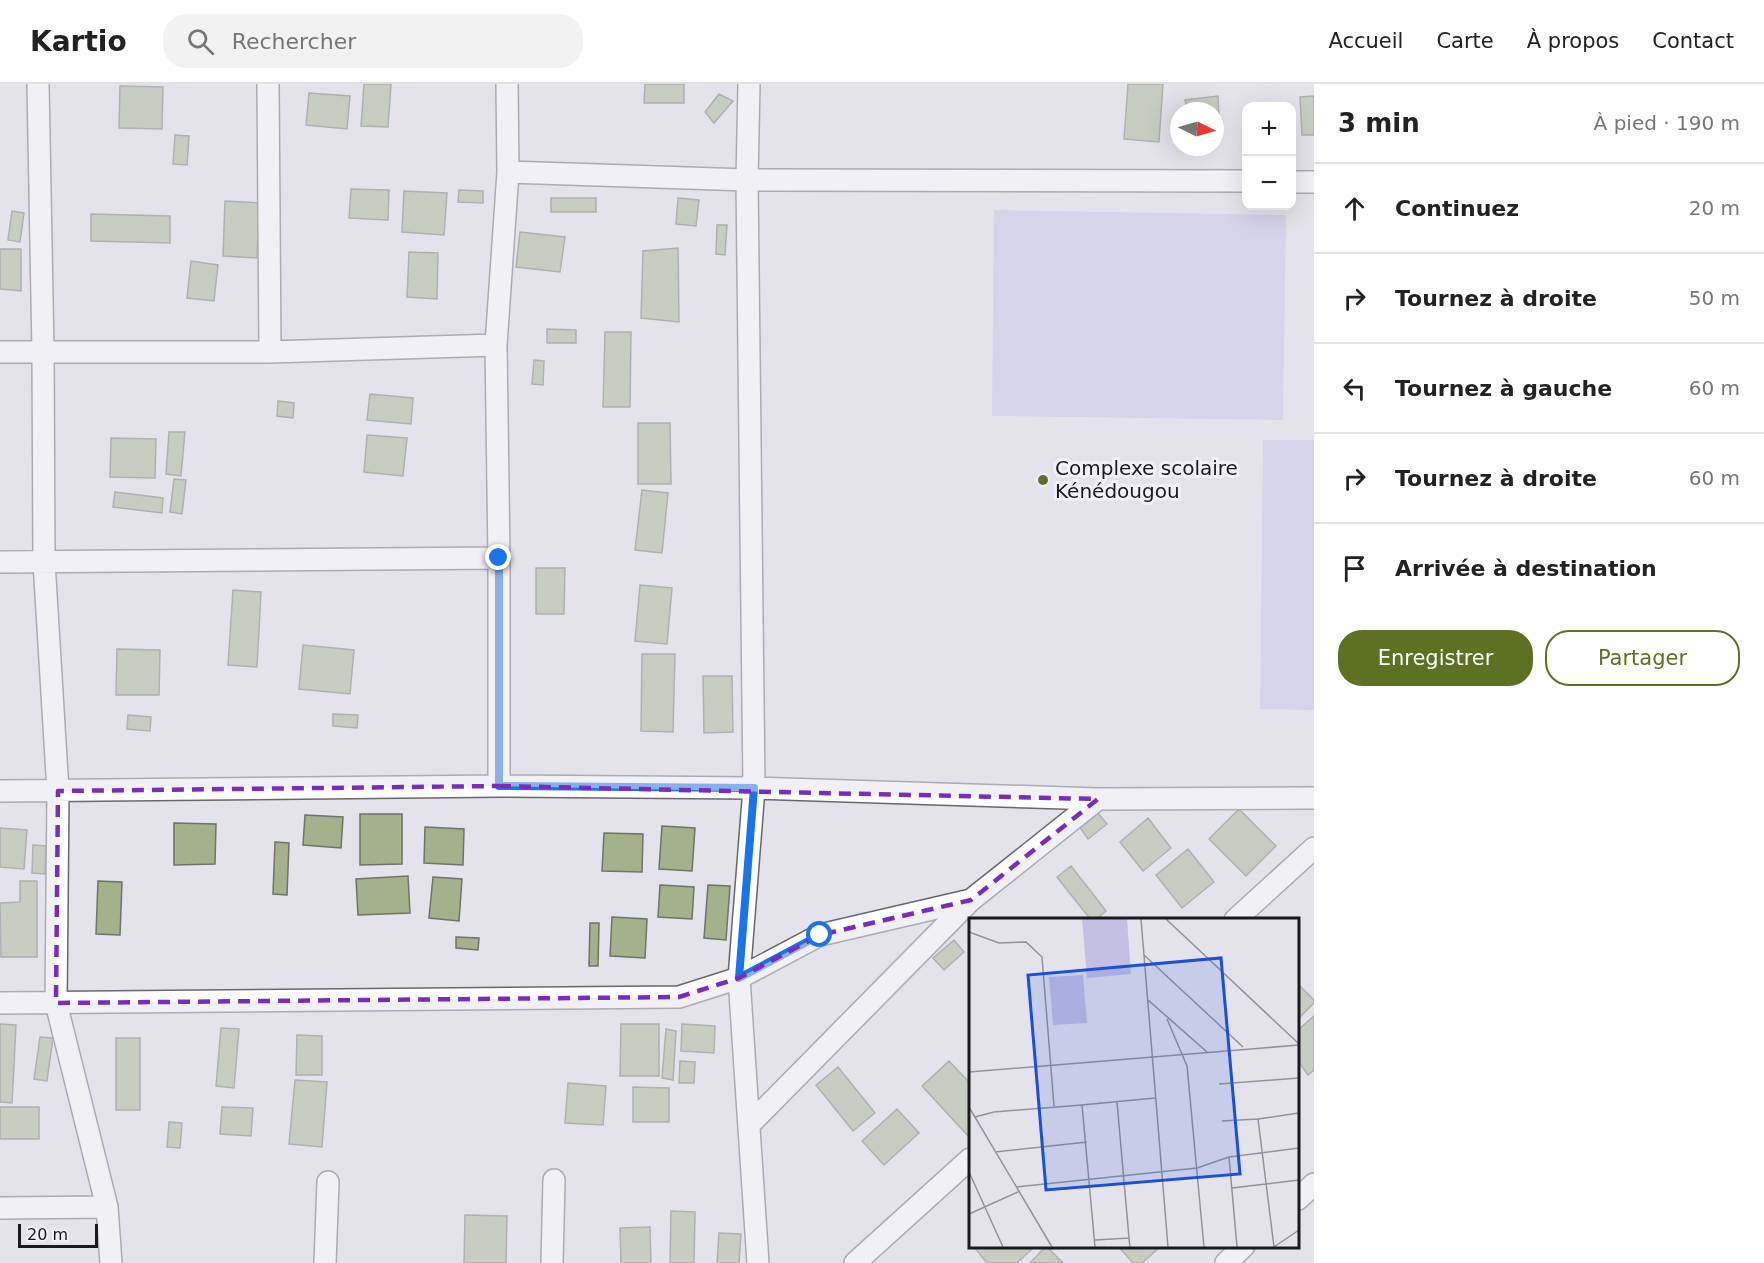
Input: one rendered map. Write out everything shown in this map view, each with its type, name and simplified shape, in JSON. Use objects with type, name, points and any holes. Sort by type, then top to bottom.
[{"type":"street","points":[[38,84],[44,562],[58,791],[56,1003],[106,1207],[111,1263]]},
{"type":"street","points":[[268,84],[270,352]]},
{"type":"street","points":[[499,786],[496,345],[508,172],[507,84]]},
{"type":"street","points":[[749,84],[747,180],[754,788],[739,978],[758,1263]]},
{"type":"street","points":[[508,172],[747,180],[1242,182]]},
{"type":"street","points":[[1296,182],[1314,182]]},
{"type":"street","points":[[0,352],[270,352],[496,345]]},
{"type":"street","points":[[0,562],[499,558]]},
{"type":"street","points":[[0,791],[499,786],[754,788],[1098,799],[1314,798]]},
{"type":"street","points":[[750,1124],[971,900],[1098,799]]},
{"type":"street","points":[[1237,918],[1314,848]]},
{"type":"street","points":[[0,1003],[679,998],[739,978],[820,935],[971,900]]},
{"type":"street","points":[[855,1263],[969,1159]]},
{"type":"street","points":[[552,1263],[554,1180]]},
{"type":"street","points":[[325,1263],[328,1182]]},
{"type":"street","points":[[1299,1198],[1314,1184]]},
{"type":"street","points":[[0,1208],[106,1207]]},
{"type":"street","points":[[1226,1263],[1242,1248]]},
{"type":"highlighted area","points":[[499,786],[1098,799],[971,900],[820,935],[739,978],[679,997],[56,1003],[58,791]]},
{"type":"shaded area","points":[[994,210],[1286,215],[1283,420],[992,416]]},
{"type":"shaded area","points":[[1263,440],[1314,440],[1314,710],[1260,709]]},
{"type":"building","points":[[364,84],[391,84],[388,127],[361,126]]},
{"type":"building","points":[[645,84],[684,84],[684,103],[644,103]]},
{"type":"building","points":[[1128,84],[1163,84],[1159,142],[1124,139]]},
{"type":"building","points":[[120,86],[163,87],[162,129],[119,128]]},
{"type":"building","points":[[309,93],[350,96],[347,129],[306,125]]},
{"type":"building","points":[[719,94],[733,101],[714,123],[705,112]]},
{"type":"building","points":[[1218,96],[1218,102],[1185,102],[1185,100]]},
{"type":"building","points":[[1314,96],[1314,135],[1302,135],[1300,97]]},
{"type":"building","points":[[175,135],[189,136],[187,165],[173,164]]},
{"type":"building","points":[[351,189],[389,190],[388,220],[349,218]]},
{"type":"building","points":[[459,190],[483,191],[483,203],[458,202]]},
{"type":"building","points":[[404,191],[447,193],[444,235],[402,232]]},
{"type":"building","points":[[551,198],[596,198],[596,212],[551,212]]},
{"type":"building","points":[[678,198],[699,200],[696,226],[676,224]]},
{"type":"building","points":[[225,201],[259,203],[257,258],[223,256]]},
{"type":"building","points":[[12,211],[24,213],[20,242],[8,240]]},
{"type":"building","points":[[91,214],[170,216],[170,243],[91,241]]},
{"type":"building","points":[[717,225],[727,225],[725,255],[716,254]]},
{"type":"building","points":[[520,232],[565,237],[560,272],[516,267]]},
{"type":"building","points":[[678,248],[679,322],[641,318],[643,251]]},
{"type":"building","points":[[0,249],[21,249],[21,291],[0,289]]},
{"type":"building","points":[[409,252],[438,253],[437,299],[407,297]]},
{"type":"building","points":[[191,261],[218,265],[214,301],[187,298]]},
{"type":"building","points":[[547,329],[576,330],[576,343],[547,343]]},
{"type":"building","points":[[605,332],[631,332],[630,407],[603,407]]},
{"type":"building","points":[[534,360],[544,361],[543,385],[532,384]]},
{"type":"building","points":[[370,394],[413,398],[411,424],[367,420]]},
{"type":"building","points":[[278,401],[294,403],[293,418],[277,416]]},
{"type":"building","points":[[638,423],[670,423],[671,484],[638,484]]},
{"type":"building","points":[[169,432],[185,432],[181,476],[166,474]]},
{"type":"building","points":[[367,435],[407,438],[403,476],[364,472]]},
{"type":"building","points":[[111,438],[156,439],[155,478],[110,477]]},
{"type":"building","points":[[174,479],[186,480],[182,514],[170,512]]},
{"type":"building","points":[[642,490],[668,493],[662,553],[635,550]]},
{"type":"building","points":[[115,492],[163,498],[162,513],[113,507]]},
{"type":"building","points":[[536,568],[565,568],[564,614],[536,614]]},
{"type":"building","points":[[640,585],[672,588],[667,644],[635,641]]},
{"type":"building","points":[[233,590],[261,592],[257,667],[228,665]]},
{"type":"building","points":[[303,645],[354,650],[350,694],[299,689]]},
{"type":"building","points":[[117,649],[160,650],[159,695],[116,695]]},
{"type":"building","points":[[642,654],[675,654],[673,732],[641,731]]},
{"type":"building","points":[[703,676],[732,676],[733,732],[704,733]]},
{"type":"building","points":[[333,714],[358,715],[357,728],[333,726]]},
{"type":"building","points":[[128,715],[151,717],[150,731],[127,729]]},
{"type":"building","points":[[1239,809],[1276,846],[1246,876],[1209,839]]},
{"type":"building","points":[[1097,812],[1107,824],[1088,839],[1079,826]]},
{"type":"building","points":[[360,814],[402,814],[402,864],[360,865]]},
{"type":"building","points":[[305,815],[343,817],[341,848],[303,845]]},
{"type":"building","points":[[1148,818],[1171,848],[1143,871],[1120,842]]},
{"type":"building","points":[[174,823],[216,824],[215,864],[174,865]]},
{"type":"building","points":[[662,826],[695,828],[692,871],[659,869]]},
{"type":"building","points":[[425,827],[464,829],[463,865],[424,863]]},
{"type":"building","points":[[0,828],[27,830],[24,869],[0,867]]},
{"type":"building","points":[[604,833],[643,834],[642,872],[602,871]]},
{"type":"building","points":[[275,842],[289,843],[287,895],[273,894]]},
{"type":"building","points":[[33,845],[46,846],[45,874],[32,873]]},
{"type":"building","points":[[1188,849],[1214,882],[1182,908],[1156,875]]},
{"type":"building","points":[[1071,866],[1106,911],[1097,918],[1089,918],[1057,877]]},
{"type":"building","points":[[408,876],[410,913],[358,915],[356,879]]},
{"type":"building","points":[[433,877],[462,879],[459,921],[429,918]]},
{"type":"building","points":[[20,881],[37,881],[37,957],[1,957],[0,903],[20,902]]},
{"type":"building","points":[[98,881],[122,882],[120,935],[96,934]]},
{"type":"building","points":[[660,885],[694,887],[692,919],[658,917]]},
{"type":"building","points":[[708,885],[730,886],[726,940],[704,938]]},
{"type":"building","points":[[612,917],[647,919],[645,958],[610,956]]},
{"type":"building","points":[[590,923],[599,923],[598,966],[589,966]]},
{"type":"building","points":[[456,937],[479,938],[478,950],[456,948]]},
{"type":"building","points":[[954,940],[964,952],[944,970],[933,958]]},
{"type":"building","points":[[1299,985],[1314,1000],[1314,1003],[1299,1018]]},
{"type":"building","points":[[1314,1016],[1314,1070],[1308,1075],[1299,1062],[1299,1029]]},
{"type":"building","points":[[0,1024],[16,1025],[12,1103],[0,1102]]},
{"type":"building","points":[[621,1024],[659,1024],[659,1076],[620,1076]]},
{"type":"building","points":[[682,1024],[715,1026],[714,1053],[681,1051]]},
{"type":"building","points":[[221,1028],[239,1029],[234,1088],[216,1086]]},
{"type":"building","points":[[666,1029],[676,1031],[673,1080],[662,1078]]},
{"type":"building","points":[[297,1035],[322,1036],[322,1075],[296,1075]]},
{"type":"building","points":[[40,1037],[53,1038],[47,1081],[34,1079]]},
{"type":"building","points":[[116,1038],[140,1038],[140,1110],[116,1110]]},
{"type":"building","points":[[680,1061],[695,1062],[694,1083],[679,1083]]},
{"type":"building","points":[[949,1061],[969,1082],[969,1137],[922,1086]]},
{"type":"building","points":[[838,1067],[875,1113],[853,1131],[816,1085]]},
{"type":"building","points":[[295,1080],[327,1082],[322,1147],[289,1144]]},
{"type":"building","points":[[568,1083],[606,1086],[603,1125],[565,1123]]},
{"type":"building","points":[[633,1087],[669,1088],[669,1122],[633,1122]]},
{"type":"building","points":[[0,1107],[39,1107],[39,1139],[0,1139]]},
{"type":"building","points":[[222,1107],[253,1108],[251,1136],[220,1134]]},
{"type":"building","points":[[897,1109],[919,1133],[884,1165],[862,1141]]},
{"type":"building","points":[[169,1122],[182,1123],[180,1148],[167,1147]]},
{"type":"building","points":[[671,1211],[695,1212],[694,1263],[670,1263]]},
{"type":"building","points":[[465,1215],[507,1216],[506,1263],[464,1263]]},
{"type":"building","points":[[650,1227],[651,1263],[621,1263],[620,1228]]},
{"type":"building","points":[[719,1233],[741,1234],[739,1263],[717,1263]]},
{"type":"building","points":[[975,1248],[1033,1248],[1017,1263],[987,1263]]},
{"type":"building","points":[[1044,1248],[1048,1248],[1063,1263],[1030,1263]]},
{"type":"building","points":[[1120,1248],[1159,1248],[1142,1263],[1133,1263]]},
{"type":"place","name":"Complexe scolaire Kénédougou","points":[[1043,480]]},
{"type":"route","points":[[499,558],[499,786],[754,788],[739,978],[820,935]]}]
